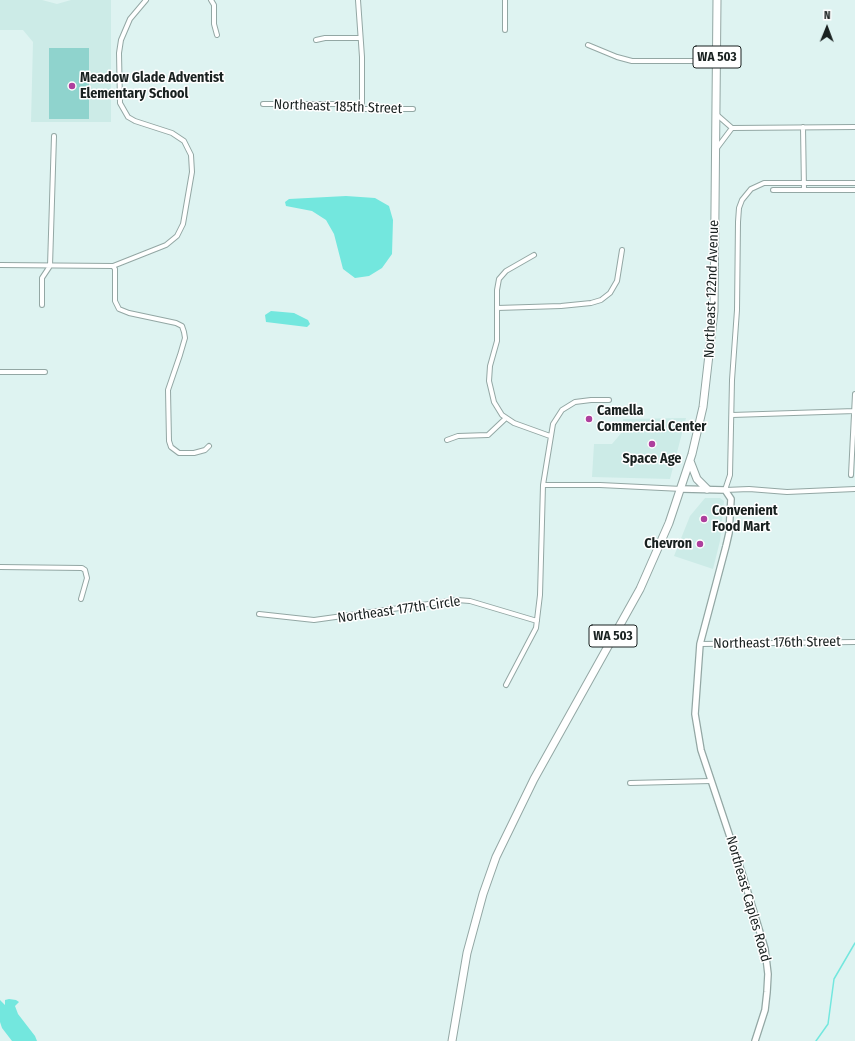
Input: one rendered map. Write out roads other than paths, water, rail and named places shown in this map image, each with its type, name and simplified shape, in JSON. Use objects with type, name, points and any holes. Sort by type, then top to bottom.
[{"type":"highway","name":"Northeast 122nd Avenue","points":[[452,1041],[467,953],[484,894],[506,834],[534,779],[640,589],[655,558],[682,489],[690,461],[703,407],[711,349],[714,304],[717,0]]},
{"type":"highway","points":[[690,461],[697,479],[707,488]]},
{"type":"main road","points":[[682,489],[707,488],[725,490],[731,499],[729,533],[700,644],[695,687],[696,727],[701,750],[711,781]]},
{"type":"main road","name":"Northeast Caples Road","points":[[711,781],[750,896],[768,962],[766,1001],[755,1041]]},
{"type":"street","points":[[0,265],[113,266],[166,245],[177,236],[183,224],[192,172],[191,155],[184,141],[172,133],[135,121],[128,117],[120,104],[120,44],[130,19],[146,0]]},
{"type":"street","points":[[211,0],[214,6],[214,24],[217,34]]},
{"type":"street","points":[[358,0],[362,109]]},
{"type":"street","points":[[504,30],[505,0]]},
{"type":"street","points":[[316,40],[325,38],[360,38]]},
{"type":"street","points":[[588,45],[617,57],[632,61],[716,61]]},
{"type":"street","name":"Northeast 185th Street","points":[[263,104],[336,104],[351,109],[413,109]]},
{"type":"street","points":[[716,114],[732,128],[855,127]]},
{"type":"street","points":[[803,127],[804,190]]},
{"type":"street","points":[[716,149],[732,128]]},
{"type":"street","points":[[42,304],[42,278],[50,266],[54,136]]},
{"type":"street","points":[[804,182],[855,183]]},
{"type":"street","name":"Northeast 122nd Avenue","points":[[725,490],[730,476],[737,310],[739,208],[746,194],[751,189],[764,183],[804,182]]},
{"type":"street","points":[[773,190],[855,190]]},
{"type":"street","points":[[497,308],[591,303],[606,297],[618,282],[622,250]]},
{"type":"street","points":[[534,254],[506,271],[499,279],[497,290],[497,341],[490,366],[489,381],[497,408],[506,418],[514,423],[550,436]]},
{"type":"street","points":[[113,266],[115,269],[115,301],[119,309],[129,314],[176,323],[182,326],[184,332],[185,338],[168,390],[169,441],[171,447],[179,453],[194,453],[201,452],[210,446]]},
{"type":"street","points":[[0,372],[44,372]]},
{"type":"street","points":[[851,475],[855,394]]},
{"type":"street","points":[[506,685],[532,637],[537,621],[540,595],[543,486],[550,436],[556,417],[568,405],[583,400],[609,400]]},
{"type":"street","points":[[732,414],[855,411]]},
{"type":"street","points":[[446,440],[458,436],[488,435],[506,418]]},
{"type":"street","points":[[543,486],[600,485],[682,489]]},
{"type":"street","points":[[725,490],[749,489],[787,492],[855,489]]},
{"type":"street","points":[[0,567],[82,568],[85,570],[88,578],[81,599]]},
{"type":"street","name":"Northeast 177th Circle","points":[[259,614],[314,620],[457,600],[470,601],[537,621]]},
{"type":"street","name":"Northeast 176th Street","points":[[700,644],[855,642]]},
{"type":"street","points":[[630,783],[711,781]]},
{"type":"waterway","points":[[816,1041],[828,1024],[834,979],[855,943]]},
{"type":"place","name":"Meadow Glade Adventist Elementary School","points":[[72,86]]},
{"type":"place","name":"Camella Commercial Center","points":[[589,419]]},
{"type":"place","name":"Space Age","points":[[652,444]]},
{"type":"place","name":"Convenient Food Mart","points":[[704,519]]},
{"type":"place","name":"Chevron","points":[[700,544]]}]
